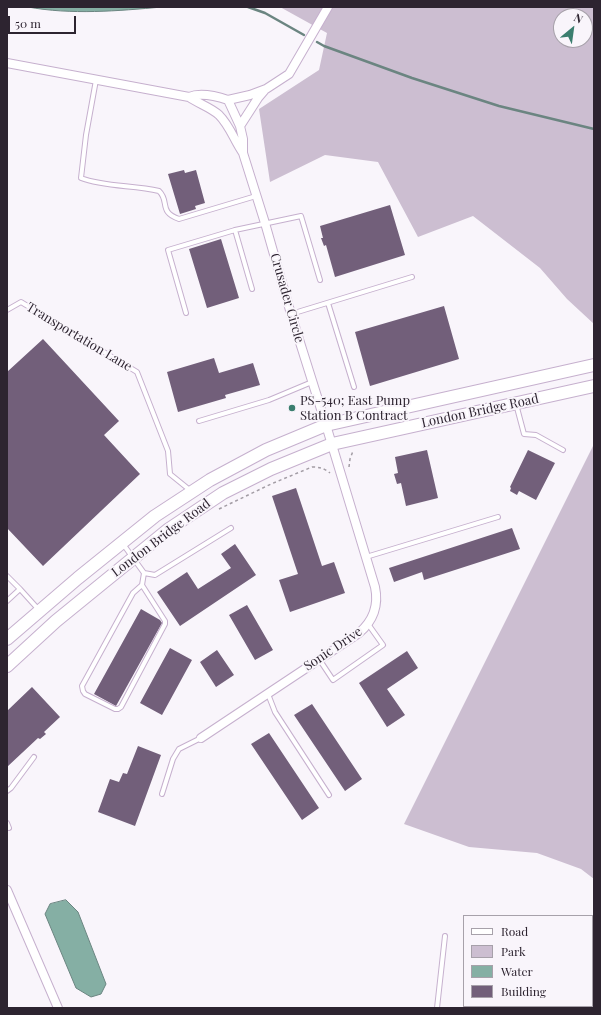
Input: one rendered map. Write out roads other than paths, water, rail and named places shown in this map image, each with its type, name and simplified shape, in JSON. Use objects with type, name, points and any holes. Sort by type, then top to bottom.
[{"type":"main road","name":"London Bridge Road","points":[[7,639],[154,516],[191,491],[266,450],[326,425],[594,365]]},
{"type":"main road","name":"London Bridge Road","points":[[7,666],[56,621],[133,557],[185,517],[223,493],[271,469],[332,444],[594,386]]},
{"type":"street","points":[[240,126],[258,98],[266,89],[289,74],[328,7]]},
{"type":"street","name":"Crusader Circle","points":[[7,63],[189,96],[195,94],[219,97],[228,100],[240,126],[243,138],[243,153],[332,444]]},
{"type":"street","points":[[228,100],[266,89]]},
{"type":"street","name":"Crusader Circle","points":[[189,96],[194,101],[208,106],[219,115],[228,126],[237,145],[243,153]]},
{"type":"street","name":"Sonic Drive","points":[[201,738],[359,633],[368,624],[374,613],[377,595],[332,444]]},
{"type":"street","points":[[7,890],[58,1008]]},
{"type":"lane","points":[[96,80],[86,135],[81,178],[102,183],[158,190],[161,193],[168,214],[179,219],[256,196]]},
{"type":"lane","points":[[186,313],[168,250],[265,222],[301,216],[320,280]]},
{"type":"lane","points":[[235,230],[252,289]]},
{"type":"lane","points":[[291,314],[412,277]]},
{"type":"lane","name":"Transportation Lane","points":[[7,310],[22,302],[137,372],[168,451],[170,474],[191,491]]},
{"type":"lane","points":[[328,303],[354,387]]},
{"type":"lane","points":[[199,421],[270,400],[312,382]]},
{"type":"lane","points":[[516,403],[524,434],[536,435],[563,450]]},
{"type":"lane","points":[[365,557],[498,517]]},
{"type":"lane","points":[[144,573],[155,575],[231,528]]},
{"type":"lane","points":[[122,542],[144,573],[142,585],[133,593],[82,686],[85,694],[118,709],[121,707],[165,624],[165,621],[142,585]]},
{"type":"lane","points":[[7,576],[40,610]]},
{"type":"lane","points":[[7,601],[20,590]]},
{"type":"lane","points":[[319,659],[333,680],[383,645],[368,624]]},
{"type":"lane","points":[[268,693],[275,712],[329,795]]},
{"type":"lane","points":[[162,794],[173,759],[179,749],[201,738]]},
{"type":"lane","points":[[7,791],[11,788],[34,757]]},
{"type":"lane","points":[[7,823],[9,828]]},
{"type":"lane","points":[[437,1008],[444,936]]},
{"type":"water","points":[[28,7],[162,7],[78,12]]},
{"type":"water","points":[[66,900],[78,912],[106,984],[101,994],[91,997],[76,988],[45,914],[50,904]]},
{"type":"waterway","points":[[248,7],[265,13],[304,35]]},
{"type":"waterway","points":[[317,42],[324,46],[412,78],[499,106],[594,129]]},
{"type":"place","name":"PS-540; East Pump Station B Contract","points":[[292,408]]}]
